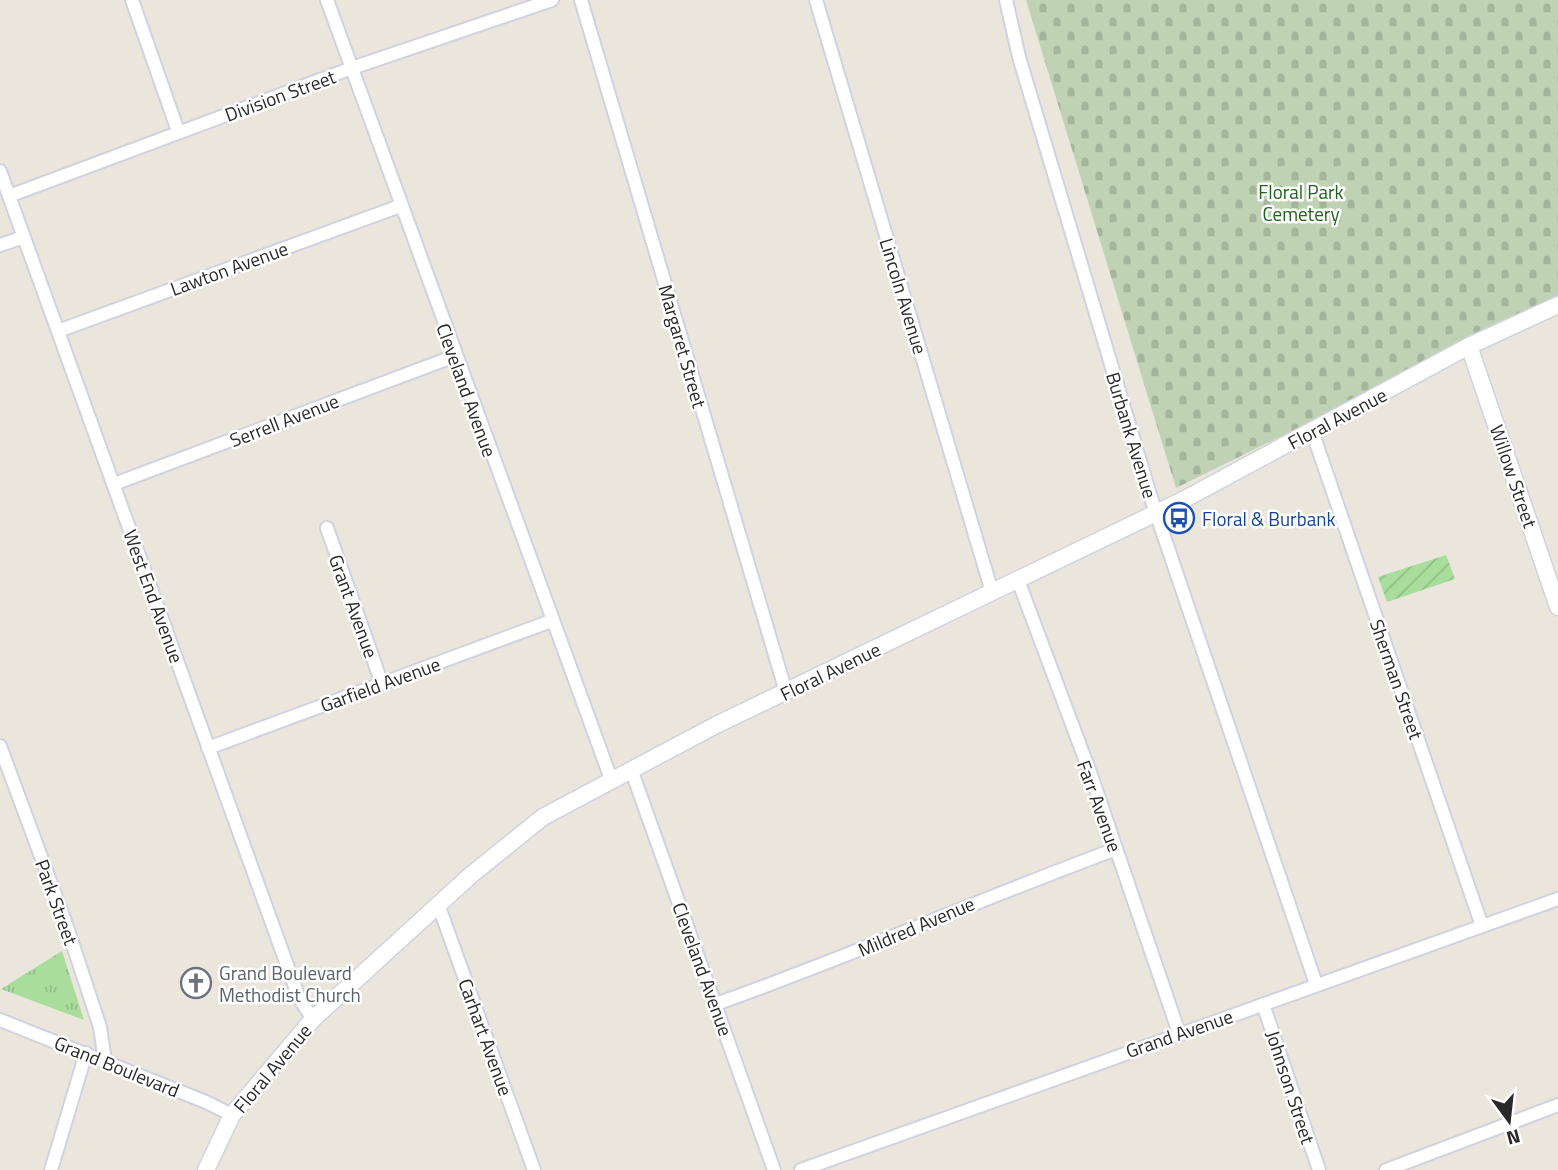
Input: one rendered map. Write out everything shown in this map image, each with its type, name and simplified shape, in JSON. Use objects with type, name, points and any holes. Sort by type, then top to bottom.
[{"type":"street","points":[[132,0],[178,131]]},
{"type":"street","name":"Cleveland Avenue","points":[[327,0],[551,621],[611,779]]},
{"type":"street","name":"Division Street","points":[[9,196],[352,68],[552,0]]},
{"type":"street","name":"Margaret Street","points":[[581,0],[786,692]]},
{"type":"street","name":"Lincoln Avenue","points":[[816,0],[992,592]]},
{"type":"street","name":"Burbank Avenue","points":[[1006,0],[1019,57],[1156,513],[1316,985]]},
{"type":"street","name":"West End Avenue","points":[[0,171],[299,998],[313,1019]]},
{"type":"street","name":"Lawton Avenue","points":[[58,331],[400,206]]},
{"type":"street","points":[[0,245],[24,237]]},
{"type":"street","name":"Floral Avenue","points":[[206,1170],[232,1115],[313,1019],[438,904],[543,817],[611,779],[786,692],[1156,513],[1469,346],[1558,305]]},
{"type":"street","name":"Willow Street","points":[[1469,346],[1558,607]]},
{"type":"street","name":"Serrell Avenue","points":[[114,484],[455,356]]},
{"type":"street","name":"Sherman Street","points":[[1312,432],[1482,926]]},
{"type":"street","name":"Grant Avenue","points":[[327,528],[382,684]]},
{"type":"street","name":"Farr Avenue","points":[[1017,580],[1116,849],[1179,1033]]},
{"type":"street","name":"Garfield Avenue","points":[[208,748],[551,621]]},
{"type":"street","name":"Park Street","points":[[0,746],[66,924],[100,1027],[105,1061]]},
{"type":"street","name":"Cleveland Avenue","points":[[631,769],[774,1170]]},
{"type":"street","name":"Mildred Avenue","points":[[716,1004],[823,966],[976,900],[1116,849]]},
{"type":"street","name":"Grand Avenue","points":[[801,1170],[1558,899]]},
{"type":"street","name":"Carhart Avenue","points":[[438,904],[534,1170]]},
{"type":"street","name":"Johnson Street","points":[[1263,1004],[1319,1170]]},
{"type":"street","name":"Grand Boulevard","points":[[0,1020],[206,1102],[232,1115]]},
{"type":"street","points":[[51,1170],[86,1053]]},
{"type":"street","points":[[1386,1170],[1558,1105]]},
{"type":"green space","name":"Floral Park Cemetery","points":[[1026,0],[1558,0],[1558,300],[1176,488]]},
{"type":"green space","points":[[1446,555],[1455,579],[1387,602],[1378,577]]},
{"type":"green space","points":[[62,951],[84,1020],[1,989]]},
{"type":"place","name":"Floral & Burbank","points":[[1179,518]]},
{"type":"place","name":"Grand Boulevard Methodist Church","points":[[196,983]]}]
